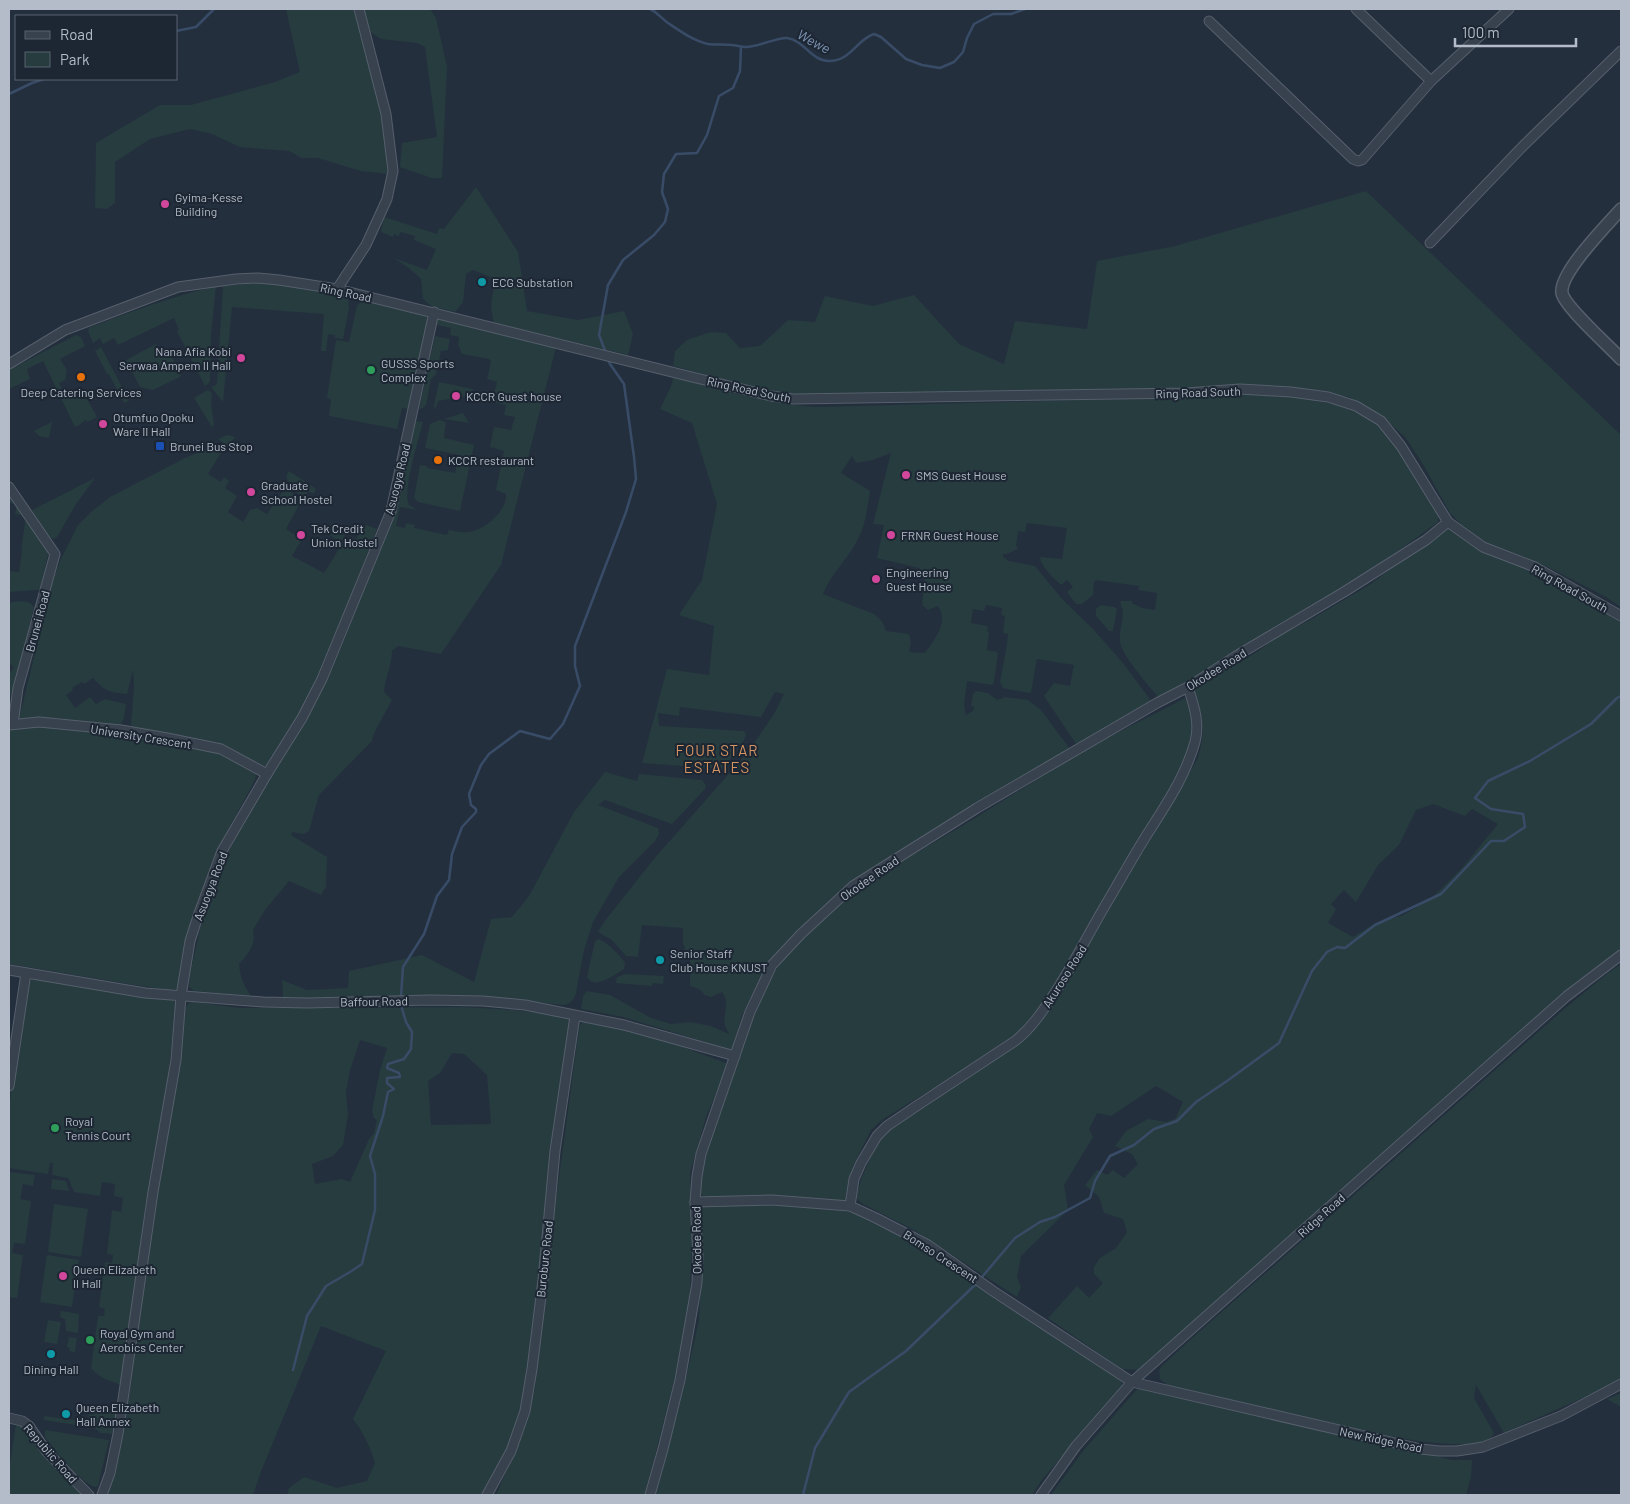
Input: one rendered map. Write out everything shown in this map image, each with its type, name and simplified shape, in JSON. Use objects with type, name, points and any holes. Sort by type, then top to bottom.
[{"type":"street","points":[[337,288],[366,245],[387,199],[393,171],[386,114],[359,9]]},
{"type":"street","points":[[1356,9],[1431,81]]},
{"type":"street","points":[[1208,21],[1353,159],[1358,161],[1362,160],[1431,81],[1509,9]]},
{"type":"street","points":[[1430,243],[1524,145],[1621,51]]},
{"type":"street","points":[[1621,209],[1572,265],[1563,283],[1562,294],[1574,311],[1621,359]]},
{"type":"street","name":"Ring Road","points":[[9,364],[65,330],[178,287],[258,278],[337,288],[490,328],[692,377]]},
{"type":"street","name":"Asuogya Road","points":[[102,1495],[110,1473],[119,1428],[153,1192],[176,1060],[181,996],[190,941],[222,851],[302,718],[322,679],[391,511],[434,312]]},
{"type":"street","name":"Ring Road South","points":[[692,377],[771,396],[794,399],[1187,393],[1240,390],[1291,392],[1328,397],[1356,406],[1381,421],[1402,446],[1448,522],[1483,547],[1535,567],[1621,616]]},
{"type":"street","name":"Brunei Road","points":[[9,487],[55,554],[18,688],[11,724]]},
{"type":"street","name":"Okodee Road","points":[[650,1495],[678,1388],[697,1283],[698,1257],[695,1202],[697,1176],[703,1148],[750,1012],[772,965],[801,934],[853,886],[985,804],[1157,703],[1188,687],[1236,656],[1344,592],[1426,540],[1448,522]]},
{"type":"street","name":"Akuroso Road","points":[[850,1206],[854,1179],[877,1136],[922,1102],[1020,1038],[1044,1009],[1075,961],[1105,905],[1143,841],[1174,794],[1190,760],[1196,740],[1197,719],[1188,687]]},
{"type":"street","name":"Brunei Road","points":[[9,707],[18,688]]},
{"type":"street","name":"University Crescent","points":[[11,724],[39,722],[120,730],[221,749],[267,774]]},
{"type":"street","name":"Ridge Road","points":[[1041,1495],[1076,1446],[1132,1382],[1567,996],[1621,955]]},
{"type":"street","name":"Baffour Road","points":[[9,970],[145,992],[263,1002],[307,1003],[430,1000],[483,1001],[525,1005],[624,1025],[735,1056]]},
{"type":"street","points":[[9,1086],[26,973]]},
{"type":"street","name":"Buroburo Road","points":[[487,1495],[511,1451],[525,1412],[532,1369],[555,1151],[576,1016]]},
{"type":"street","name":"Bomso Crescent","points":[[695,1202],[772,1200],[850,1206],[928,1245],[993,1291],[1132,1382]]},
{"type":"street","name":"New Ridge Road","points":[[1132,1382],[1421,1449],[1439,1451],[1457,1451],[1483,1447],[1560,1416],[1621,1384]]},
{"type":"street","name":"Republic Road","points":[[9,1418],[22,1421],[29,1426],[48,1452],[89,1495]]},
{"type":"green space","points":[[286,9],[355,9],[381,111],[387,174],[361,171],[318,158],[302,158],[289,151],[240,147],[212,134],[190,129],[150,139],[115,162],[115,203],[107,209],[95,208],[96,143],[160,105],[191,105],[275,82],[300,72]]},
{"type":"green space","points":[[362,9],[430,9],[436,18],[447,67],[442,178],[432,178],[400,167],[402,143],[437,137],[425,47],[417,43],[381,39],[369,31]]},
{"type":"green space","points":[[476,187],[518,252],[527,311],[578,320],[624,311],[633,334],[628,355],[494,323],[491,306],[496,279],[473,270],[466,274],[463,302],[455,312],[431,306],[423,299],[421,279],[394,258],[427,270],[436,249],[414,240],[415,236],[400,232],[399,236],[394,234],[393,237],[381,232],[384,217],[437,234],[439,228],[444,229]]},
{"type":"green space","points":[[1366,191],[1621,435],[1621,607],[1606,597],[1544,565],[1485,542],[1462,525],[1450,513],[1424,466],[1405,437],[1383,417],[1349,397],[1315,391],[1251,385],[1218,388],[797,394],[765,390],[673,366],[675,351],[687,340],[711,332],[726,333],[740,348],[760,346],[788,320],[815,322],[825,296],[873,306],[914,295],[959,344],[1004,364],[1015,321],[1087,329],[1097,261],[1175,246]]},
{"type":"green space","points":[[258,283],[276,284],[348,296],[349,308],[343,339],[335,338],[335,335],[328,334],[326,351],[321,351],[324,314],[232,307],[223,402],[211,387],[216,385],[217,382],[223,286]]},
{"type":"green space","points":[[216,286],[211,334],[210,380],[205,386],[177,331],[179,330],[174,318],[118,345],[114,338],[103,344],[100,338],[93,343],[88,331],[89,328],[136,310]]},
{"type":"green space","name":"GUSSS Sports Complex","points":[[363,299],[426,315],[427,326],[410,409],[402,408],[397,429],[329,416],[331,399],[327,398],[336,340],[349,342],[357,306]]},
{"type":"green space","points":[[438,318],[556,347],[501,565],[441,654],[398,646],[392,651],[384,692],[392,700],[374,733],[372,741],[319,795],[309,831],[304,834],[292,832],[291,835],[327,857],[326,887],[321,895],[289,881],[265,910],[253,930],[253,944],[239,964],[246,989],[251,996],[194,991],[189,987],[190,974],[202,921],[222,864],[250,810],[320,694],[343,643],[399,499],[416,421],[423,422],[409,477],[407,498],[409,505],[418,510],[400,507],[396,526],[405,528],[406,523],[415,525],[414,528],[447,535],[449,530],[469,532],[488,524],[503,507],[506,494],[496,490],[504,451],[490,447],[494,427],[511,430],[515,417],[504,415],[506,405],[492,402],[497,382],[487,379],[491,362],[489,359],[462,354],[458,345],[459,337],[450,335],[451,328],[437,325]]},
{"type":"green space","points":[[76,335],[81,337],[85,346],[60,359],[67,370],[65,380],[59,383],[66,397],[87,399],[97,417],[87,422],[86,420],[75,427],[43,361],[27,369],[30,379],[9,389],[9,370]]},
{"type":"green space","points":[[435,336],[450,339],[448,350],[441,351],[436,374],[431,379],[426,405],[419,409]]},
{"type":"green space","points":[[156,344],[159,351],[167,348],[181,374],[180,377],[153,390],[140,387],[126,360]]},
{"type":"green space","points":[[101,347],[129,401],[124,403],[95,351]]},
{"type":"green space","points":[[673,376],[763,400],[818,407],[1245,394],[1306,398],[1355,411],[1380,426],[1394,441],[1439,515],[1438,522],[1336,592],[1159,698],[1136,671],[1120,642],[1123,617],[1121,601],[1132,601],[1132,603],[1142,608],[1155,610],[1157,593],[1138,590],[1139,586],[1096,580],[1094,582],[1093,595],[1082,604],[1076,604],[1067,592],[1073,587],[1067,580],[1061,585],[1045,568],[1040,557],[1062,559],[1067,528],[1027,523],[1025,532],[1018,531],[1017,549],[1003,554],[1003,557],[1009,561],[1035,566],[1062,599],[1093,629],[1123,663],[1152,702],[1078,747],[1044,696],[1054,683],[1070,686],[1074,665],[1037,659],[1031,692],[1003,688],[1000,682],[1008,634],[1003,633],[1005,616],[1001,615],[1002,608],[986,605],[984,611],[973,609],[971,623],[988,626],[987,650],[997,652],[998,654],[992,685],[967,681],[964,705],[966,715],[973,711],[974,707],[971,706],[973,694],[976,691],[988,693],[997,700],[1005,697],[1028,700],[1041,710],[1070,749],[855,880],[805,924],[788,940],[764,969],[741,1018],[732,1050],[623,1017],[581,1009],[583,996],[587,991],[610,995],[651,1018],[671,1024],[690,1022],[711,1026],[729,1034],[724,1022],[726,1001],[722,992],[711,997],[705,995],[699,989],[690,986],[690,960],[683,960],[685,946],[683,945],[683,928],[642,925],[638,957],[626,956],[612,940],[598,932],[653,860],[748,752],[774,714],[784,694],[775,692],[761,717],[680,707],[679,716],[658,713],[659,726],[744,731],[746,735],[744,740],[723,769],[642,763],[667,669],[709,675],[714,626],[679,615],[702,580],[717,504],[692,423],[660,409],[672,384]],"holes":[[[891,453],[873,524],[884,525],[877,558],[919,568],[925,577],[922,605],[928,610],[938,606],[941,612],[942,618],[939,630],[925,653],[909,652],[911,643],[909,634],[886,631],[882,621],[874,614],[823,594],[830,580],[860,535],[866,516],[870,491],[841,473],[852,456],[856,463],[873,460]]]},
{"type":"green space","points":[[439,382],[473,389],[472,395],[438,401],[435,410],[434,405]]},
{"type":"green space","points":[[208,390],[212,393],[211,404],[214,425],[212,427],[194,398]]},
{"type":"green space","points":[[463,413],[469,423],[444,419]]},
{"type":"green space","points":[[439,420],[446,422],[444,438],[474,445],[460,511],[418,502],[414,498],[420,465],[455,473],[459,455],[425,448],[430,424]]},
{"type":"green space","points":[[52,422],[49,438],[39,436],[34,431]]},
{"type":"green space","points":[[227,435],[235,437],[228,446],[218,439]]},
{"type":"green space","points":[[214,446],[221,453],[208,474],[221,482],[224,477],[229,481],[225,488],[237,496],[228,512],[243,522],[250,510],[257,508],[267,514],[286,487],[301,501],[286,529],[302,539],[292,556],[324,573],[342,544],[326,532],[332,522],[335,528],[345,535],[342,541],[348,545],[352,538],[356,539],[362,528],[367,525],[377,529],[322,669],[290,731],[269,765],[265,766],[254,763],[222,745],[135,729],[131,725],[134,685],[133,670],[127,694],[108,690],[93,678],[84,684],[82,682],[72,688],[73,690],[66,695],[75,708],[90,697],[96,704],[105,699],[126,704],[124,718],[120,726],[55,718],[19,719],[52,583],[61,559],[78,525],[110,497],[185,458]]},
{"type":"green space","points":[[289,471],[316,489],[314,494],[308,491],[304,498],[290,487],[286,477]]},
{"type":"green space","points":[[95,478],[76,504],[57,537],[54,539],[49,538],[32,510]]},
{"type":"green space","points":[[9,492],[28,516],[48,549],[40,589],[37,590],[9,592],[9,571],[19,572],[26,516],[15,514],[17,504],[9,503]]},
{"type":"green space","points":[[1447,528],[1450,528],[1477,549],[1538,574],[1573,592],[1621,622],[1621,951],[1576,982],[1387,1149],[1341,1193],[1301,1225],[1139,1370],[1123,1369],[1048,1318],[1077,1286],[1089,1298],[1103,1283],[1094,1274],[1094,1267],[1100,1258],[1116,1248],[1127,1232],[1123,1219],[1104,1213],[1099,1197],[1085,1185],[1097,1170],[1107,1175],[1113,1170],[1124,1178],[1138,1164],[1132,1154],[1115,1146],[1126,1131],[1148,1119],[1166,1122],[1175,1119],[1183,1102],[1156,1086],[1111,1116],[1097,1113],[1089,1129],[1093,1137],[1064,1185],[1068,1210],[1021,1256],[1017,1277],[1021,1287],[1017,1297],[914,1230],[863,1204],[857,1199],[862,1177],[878,1144],[887,1132],[1031,1031],[1057,998],[1198,758],[1203,731],[1199,708],[1193,690],[1195,687],[1257,652],[1275,638],[1371,584],[1409,554]],"holes":[[[1433,804],[1465,816],[1472,809],[1498,824],[1462,868],[1430,900],[1401,916],[1377,922],[1353,937],[1328,923],[1336,909],[1331,904],[1344,890],[1356,902],[1378,865],[1399,845],[1416,810]]]},
{"type":"green space","points":[[13,602],[27,602],[34,607],[15,685],[9,699],[9,673],[14,668],[9,662],[9,604]]},
{"type":"green space","points":[[1101,605],[1117,609],[1113,631],[1109,631],[1096,616],[1096,609]]},
{"type":"green space","points":[[1185,698],[1192,715],[1194,731],[1192,743],[1173,787],[1048,998],[1028,1025],[1007,1043],[882,1120],[871,1130],[853,1166],[847,1202],[792,1197],[706,1197],[702,1195],[699,1191],[711,1140],[756,1011],[766,987],[778,967],[796,944],[817,923],[862,887],[912,855],[1081,753]]},
{"type":"green space","points":[[31,726],[54,726],[198,748],[220,753],[256,774],[255,780],[215,854],[191,919],[181,985],[178,989],[169,990],[134,985],[9,964],[9,730]]},
{"type":"green space","points":[[605,772],[637,781],[639,774],[702,780],[706,785],[705,789],[672,824],[605,800],[598,805],[658,828],[659,834],[655,841],[619,877],[593,922],[584,950],[576,993],[570,1003],[563,1005],[488,997],[283,998],[282,980],[307,990],[348,988],[349,971],[422,955],[474,982],[491,919],[512,917],[529,896],[574,812]]},
{"type":"green space","points":[[598,939],[613,949],[625,963],[624,969],[608,979],[594,982],[590,981],[587,977],[595,941]]},
{"type":"green space","points":[[1621,964],[1621,1381],[1504,1433],[1476,1385],[1474,1398],[1494,1433],[1488,1439],[1478,1443],[1450,1444],[1400,1438],[1194,1394],[1169,1386],[1160,1379],[1159,1371],[1162,1366],[1190,1340],[1563,1010]]},
{"type":"green space","points":[[626,974],[664,976],[663,984],[653,983],[652,986],[616,983],[617,977]]},
{"type":"green space","points":[[37,979],[169,999],[174,1001],[176,1005],[168,1077],[145,1208],[122,1385],[105,1379],[91,1368],[98,1316],[104,1316],[105,1309],[99,1307],[105,1262],[112,1263],[113,1255],[107,1254],[112,1210],[121,1212],[123,1198],[114,1196],[115,1184],[102,1182],[100,1196],[74,1192],[68,1178],[52,1175],[53,1163],[50,1163],[48,1174],[9,1168],[9,1110],[11,1093],[28,987],[31,980]]},
{"type":"green space","points":[[189,1003],[240,1008],[464,1007],[514,1010],[561,1016],[570,1020],[552,1145],[528,1377],[519,1419],[507,1451],[485,1495],[287,1495],[289,1488],[304,1477],[337,1488],[367,1481],[375,1463],[366,1440],[353,1419],[386,1351],[321,1326],[253,1495],[108,1495],[126,1417],[164,1147],[181,1054],[185,1008]],"holes":[[[360,1040],[387,1048],[380,1070],[372,1111],[374,1118],[377,1120],[374,1133],[369,1139],[350,1182],[342,1179],[315,1184],[312,1164],[333,1156],[343,1145],[348,1115],[346,1092],[350,1070]],[[452,1053],[464,1054],[487,1075],[491,1124],[431,1125],[428,1081],[440,1073]]]},
{"type":"green space","points":[[584,1020],[672,1043],[726,1063],[727,1068],[706,1117],[690,1173],[692,1239],[690,1294],[676,1373],[645,1495],[496,1495],[522,1434],[535,1389],[549,1251],[579,1029]]},
{"type":"green space","points":[[9,1172],[35,1175],[33,1186],[23,1184],[20,1199],[31,1201],[25,1244],[14,1243],[12,1253],[23,1255],[17,1298],[9,1297]]},
{"type":"green space","points":[[52,1179],[66,1181],[69,1191],[51,1189]]},
{"type":"green space","points":[[54,1204],[88,1209],[81,1257],[48,1252]]},
{"type":"green space","points":[[752,1205],[830,1208],[855,1213],[885,1225],[929,1251],[1119,1377],[1122,1388],[1041,1481],[1032,1495],[656,1495],[699,1320],[702,1247],[699,1221],[702,1207]]},
{"type":"green space","points":[[47,1255],[79,1260],[72,1307],[40,1302]]},
{"type":"green space","points":[[61,1311],[79,1314],[78,1333],[66,1331],[65,1319],[60,1317]]},
{"type":"green space","points":[[48,1320],[61,1322],[57,1344],[44,1342]]},
{"type":"green space","points":[[69,1337],[77,1338],[75,1352],[69,1351],[70,1348],[67,1347]]},
{"type":"green space","points":[[1138,1388],[1452,1460],[1472,1460],[1471,1477],[1466,1495],[1051,1495],[1083,1451]]},
{"type":"green space","points":[[1621,1393],[1621,1407],[1607,1399]]},
{"type":"green space","points":[[94,1406],[118,1410],[114,1434],[101,1433],[94,1428],[44,1420],[44,1416],[87,1422],[89,1414],[93,1415]]},
{"type":"green space","points":[[16,1424],[28,1431],[86,1495],[9,1495],[9,1470]]},
{"type":"green space","points":[[45,1430],[109,1440],[98,1486],[96,1487],[84,1481],[69,1466],[45,1437]]},
{"type":"waterway","name":"Wewe","points":[[178,31],[196,27],[214,9]]},
{"type":"waterway","name":"Wewe","points":[[650,9],[682,32],[708,44],[746,47],[787,38],[798,42],[817,58],[829,61],[843,57],[863,40],[874,34],[881,37],[906,59],[922,65],[940,68],[954,62],[963,52],[974,24],[993,14],[1011,14],[1025,9]]},
{"type":"waterway","points":[[606,353],[599,335],[608,285],[623,260],[654,235],[665,222],[668,209],[662,192],[664,174],[676,154],[697,153],[707,135],[719,96],[733,88],[740,71],[741,47]]},
{"type":"waterway","name":"Wewe","points":[[9,94],[41,80]]},
{"type":"waterway","points":[[401,996],[403,967],[424,934],[437,896],[449,880],[452,854],[462,827],[476,812],[476,809],[471,805],[469,794],[481,765],[489,754],[520,731],[550,739],[563,724],[580,686],[575,666],[575,646],[626,512],[636,479],[624,384],[607,358]]},
{"type":"waterway","points":[[982,1277],[1015,1238],[1040,1222],[1055,1217],[1090,1198],[1095,1181],[1110,1156],[1134,1145],[1154,1129],[1177,1121],[1196,1102],[1279,1043],[1312,971],[1327,952],[1337,947],[1345,948],[1375,925],[1441,894],[1491,841],[1504,841],[1525,827],[1523,814],[1491,809],[1475,798],[1488,781],[1530,761],[1591,724],[1621,696]]},
{"type":"waterway","points":[[293,1370],[307,1316],[326,1286],[362,1264],[375,1210],[375,1174],[370,1156],[383,1116],[388,1092],[394,1089],[387,1083],[387,1078],[400,1077],[399,1073],[387,1068],[388,1064],[404,1059],[411,1049],[412,1032],[406,1022],[401,1005]]},
{"type":"waterway","points":[[803,1495],[815,1448],[849,1392],[906,1351],[976,1284]]},
{"type":"place","name":"Gyima-Kesse Building","points":[[165,204]]},
{"type":"place","name":"ECG Substation","points":[[482,282]]},
{"type":"place","name":"Nana Afia Kobi Serwaa Ampem II Hall","points":[[241,358]]},
{"type":"place","name":"GUSSS Sports Complex","points":[[371,370]]},
{"type":"place","name":"Deep Catering Services","points":[[81,377]]},
{"type":"place","name":"KCCR Guest house","points":[[456,396]]},
{"type":"place","name":"Otumfuo Opoku Ware II Hall","points":[[103,424]]},
{"type":"place","name":"Brunei Bus Stop","points":[[160,446]]},
{"type":"place","name":"KCCR restaurant","points":[[438,460]]},
{"type":"place","name":"SMS Guest House","points":[[906,475]]},
{"type":"place","name":"Graduate School Hostel","points":[[251,492]]},
{"type":"place","name":"Tek Credit Union Hostel","points":[[301,535]]},
{"type":"place","name":"FRNR Guest House","points":[[891,535]]},
{"type":"place","name":"Engineering Guest House","points":[[876,579]]},
{"type":"place","name":"Senior Staff Club House KNUST","points":[[660,960]]},
{"type":"place","name":"Royal Tennis Court","points":[[55,1128]]},
{"type":"place","name":"Queen Elizabeth II Hall","points":[[63,1276]]},
{"type":"place","name":"Royal Gym and Aerobics Center","points":[[90,1340]]},
{"type":"place","name":"Dining Hall","points":[[51,1354]]},
{"type":"place","name":"Queen Elizabeth Hall Annex","points":[[66,1414]]},
{"type":"district","name":"FOUR STAR ESTATES","points":[[717,758]]}]
